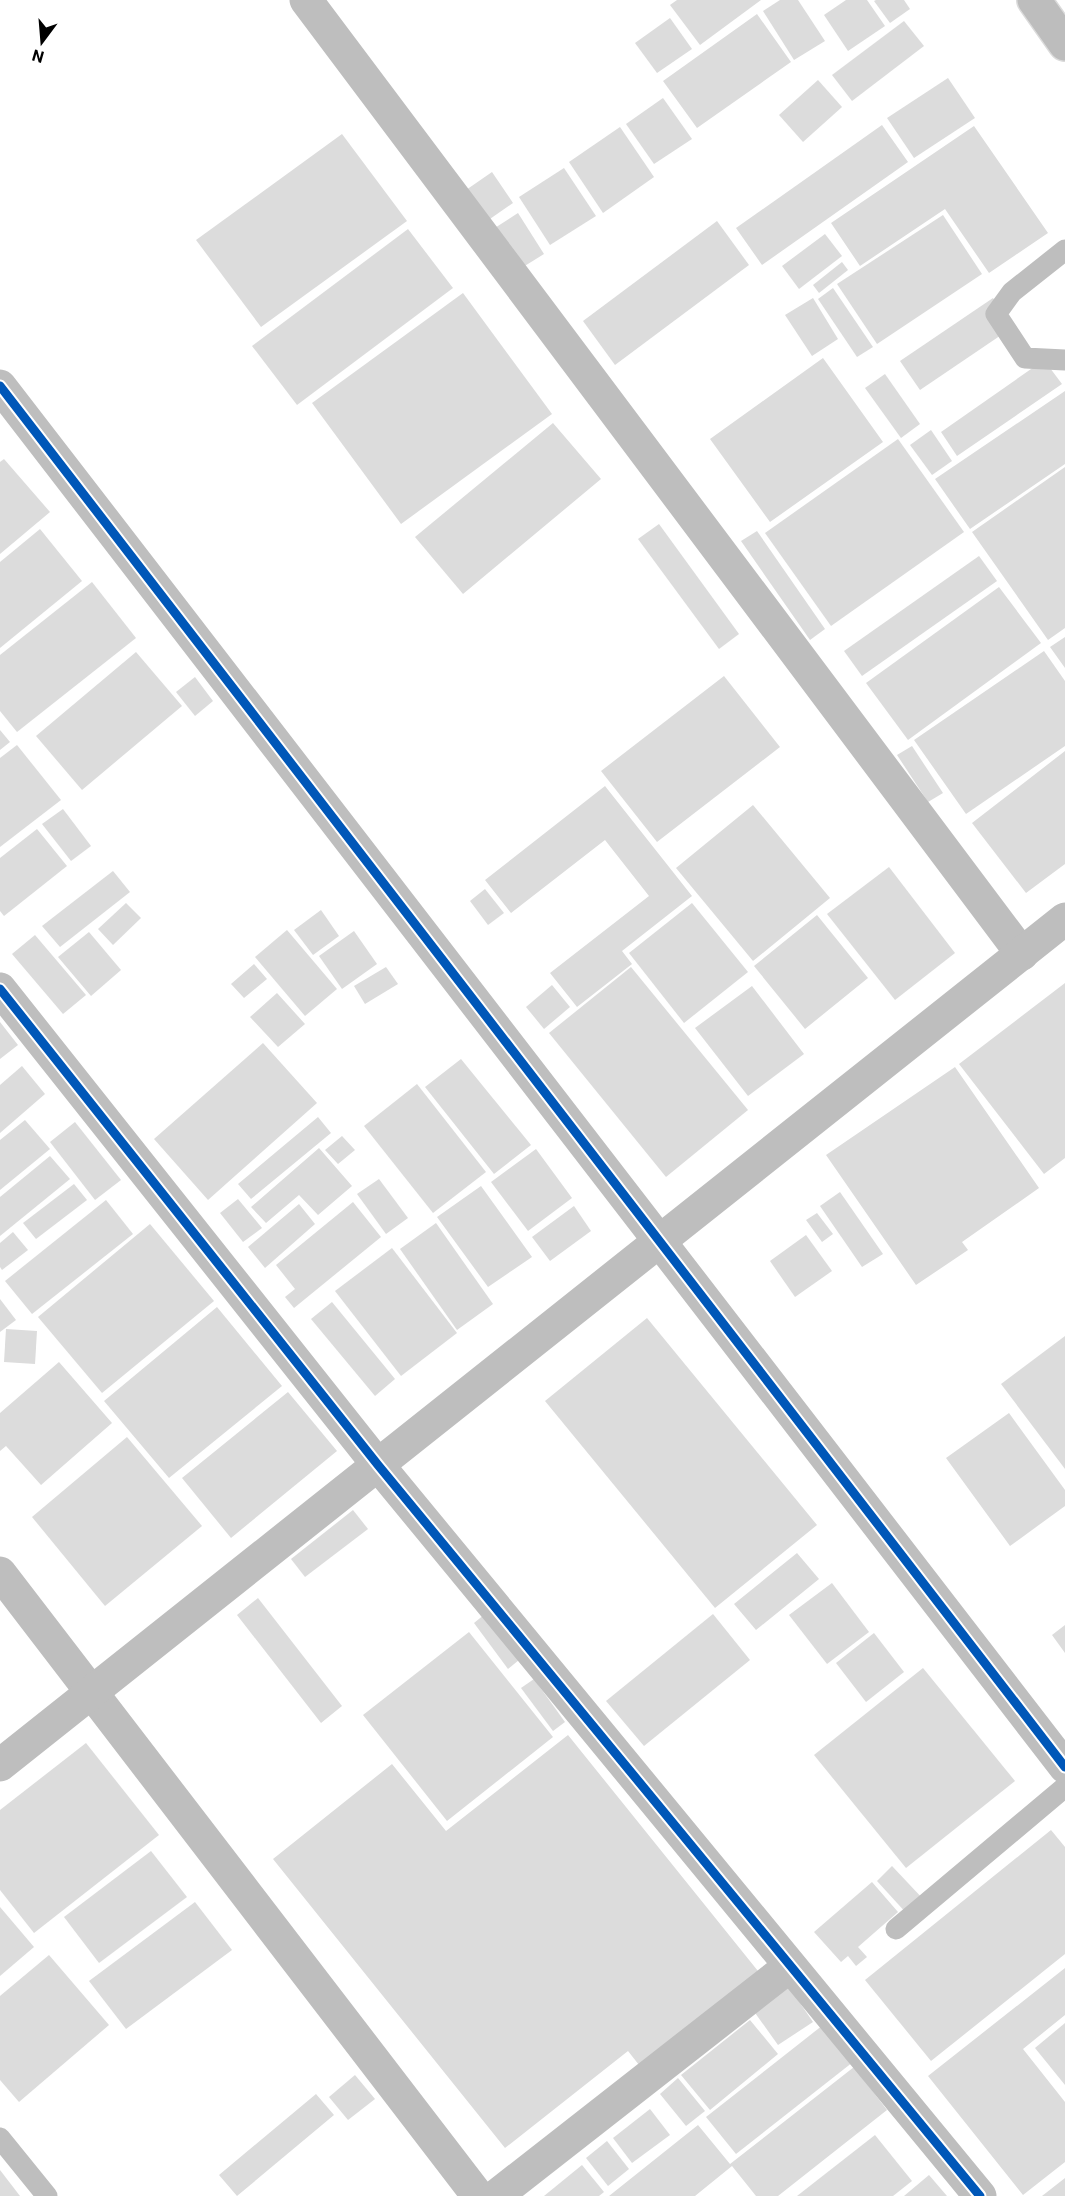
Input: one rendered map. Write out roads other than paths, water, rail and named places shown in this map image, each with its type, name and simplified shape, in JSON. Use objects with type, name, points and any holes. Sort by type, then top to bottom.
[{"type":"highway","points":[[1035,0],[1065,44]]},
{"type":"street","points":[[306,0],[1022,954]]},
{"type":"street","points":[[0,386],[661,1240],[1065,1767]]},
{"type":"street","points":[[0,1765],[1065,919]]},
{"type":"street","points":[[0,989],[378,1465],[980,2196]]},
{"type":"street","points":[[0,1573],[93,1691],[478,2196]]},
{"type":"street","points":[[496,2196],[790,1965]]},
{"type":"lane","points":[[1065,250],[1012,292],[996,314],[1025,358],[1065,360]]},
{"type":"lane","points":[[896,1929],[1065,1787]]},
{"type":"lane","points":[[0,2138],[47,2196]]}]
